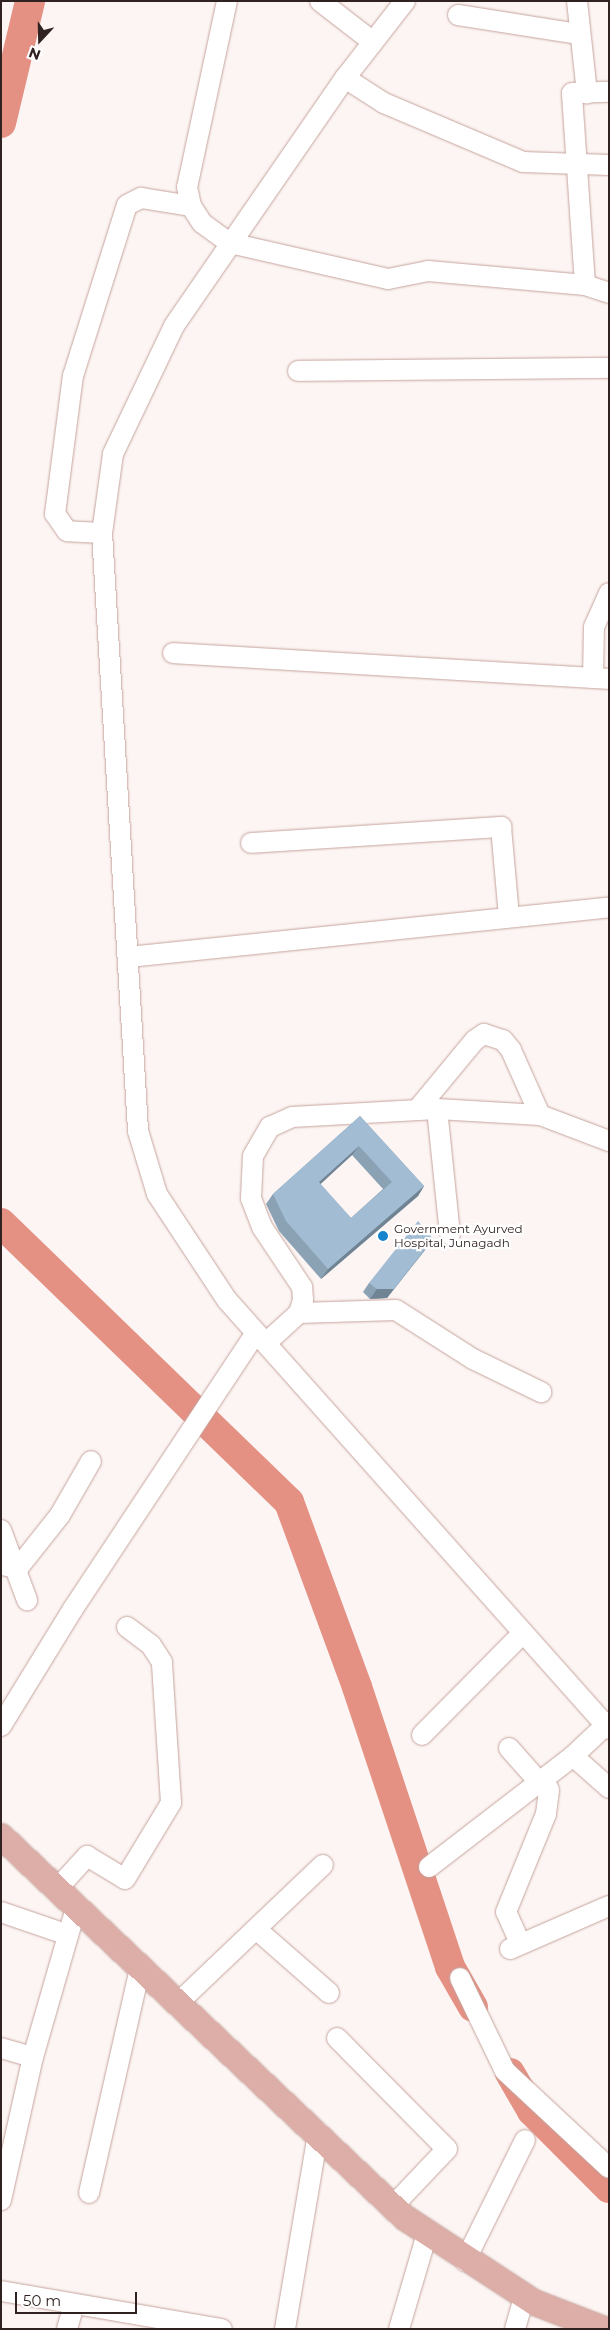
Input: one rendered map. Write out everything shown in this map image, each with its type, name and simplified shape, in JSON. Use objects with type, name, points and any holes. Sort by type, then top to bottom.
[{"type":"main road","points":[[1,1836],[318,2133],[393,2206],[465,2261],[524,2297],[604,2329]]},
{"type":"street","points":[[226,1],[187,187],[191,206],[202,223],[230,243],[388,279],[428,271],[585,285],[609,293]]},
{"type":"street","points":[[320,1],[373,42]]},
{"type":"street","points":[[405,1],[346,78],[174,326],[113,454],[102,533],[107,682],[129,957],[138,1131],[144,1163],[175,1226],[261,1338],[607,1725],[542,1781],[429,1867]]},
{"type":"street","points":[[577,1],[578,34],[586,92]]},
{"type":"street","points":[[458,15],[578,34]]},
{"type":"street","points":[[346,78],[384,103],[522,162],[609,166]]},
{"type":"street","points":[[585,285],[572,93],[609,92]]},
{"type":"street","points":[[102,533],[67,531],[55,514],[74,376],[127,205],[136,198],[191,206]]},
{"type":"street","points":[[298,371],[609,368]]},
{"type":"street","points":[[173,654],[601,678],[594,628],[609,593]]},
{"type":"street","points":[[251,843],[501,827],[509,917]]},
{"type":"street","points":[[129,957],[609,906]]},
{"type":"street","points":[[450,1234],[427,1110],[475,1040],[484,1034],[504,1040],[511,1050],[540,1115]]},
{"type":"street","points":[[299,1313],[302,1287],[262,1227],[251,1198],[252,1156],[260,1138],[270,1127],[292,1117],[427,1110],[540,1115],[609,1141]]},
{"type":"street","points":[[1,1726],[73,1609],[261,1338],[299,1313],[396,1310],[473,1360],[541,1392]]},
{"type":"street","points":[[9,1566],[60,1515],[91,1461]]},
{"type":"street","points":[[1,1530],[9,1566],[27,1600]]},
{"type":"street","points":[[57,1889],[87,1856],[125,1879],[171,1803],[162,1662],[151,1645],[127,1627]]},
{"type":"street","points":[[422,1735],[523,1633]]},
{"type":"street","points":[[509,1748],[549,1790],[546,1814],[506,1912],[515,1946],[609,1906]]},
{"type":"street","points":[[573,1756],[609,1788]]},
{"type":"street","points":[[178,2003],[323,1865]]},
{"type":"street","points":[[1,2200],[9,2127],[33,2057],[76,1908]]},
{"type":"street","points":[[1,1912],[68,1935]]},
{"type":"street","points":[[256,1928],[329,1993]]},
{"type":"street","points":[[89,2193],[140,1968]]},
{"type":"street","points":[[460,1978],[505,2071],[609,2168]]},
{"type":"street","points":[[336,2038],[447,2149],[393,2206]]},
{"type":"street","points":[[1,2048],[33,2057]]},
{"type":"street","points":[[285,2329],[318,2133]]},
{"type":"street","points":[[465,2261],[525,2140]]},
{"type":"street","points":[[399,2329],[428,2234]]},
{"type":"street","points":[[1,2291],[74,2304],[149,2323],[222,2329]]},
{"type":"street","points":[[515,2329],[524,2297]]},
{"type":"street","points":[[67,2329],[74,2304]]},
{"type":"building","points":[[360,1116],[424,1186],[328,1269],[286,1221],[273,1194]],"holes":[[[359,1146],[392,1182],[351,1218],[319,1182]]]},
{"type":"building","points":[[418,1221],[433,1239],[394,1289],[377,1289],[369,1283]]},
{"type":"waterway","points":[[1,123],[30,1]]},
{"type":"waterway","points":[[1,1223],[289,1502],[357,1687],[450,1967],[473,2007]]},
{"type":"waterway","points":[[510,2073],[532,2111],[609,2188]]},
{"type":"place","name":"Government Ayurved Hospital, Junagadh","points":[[383,1236]]}]
